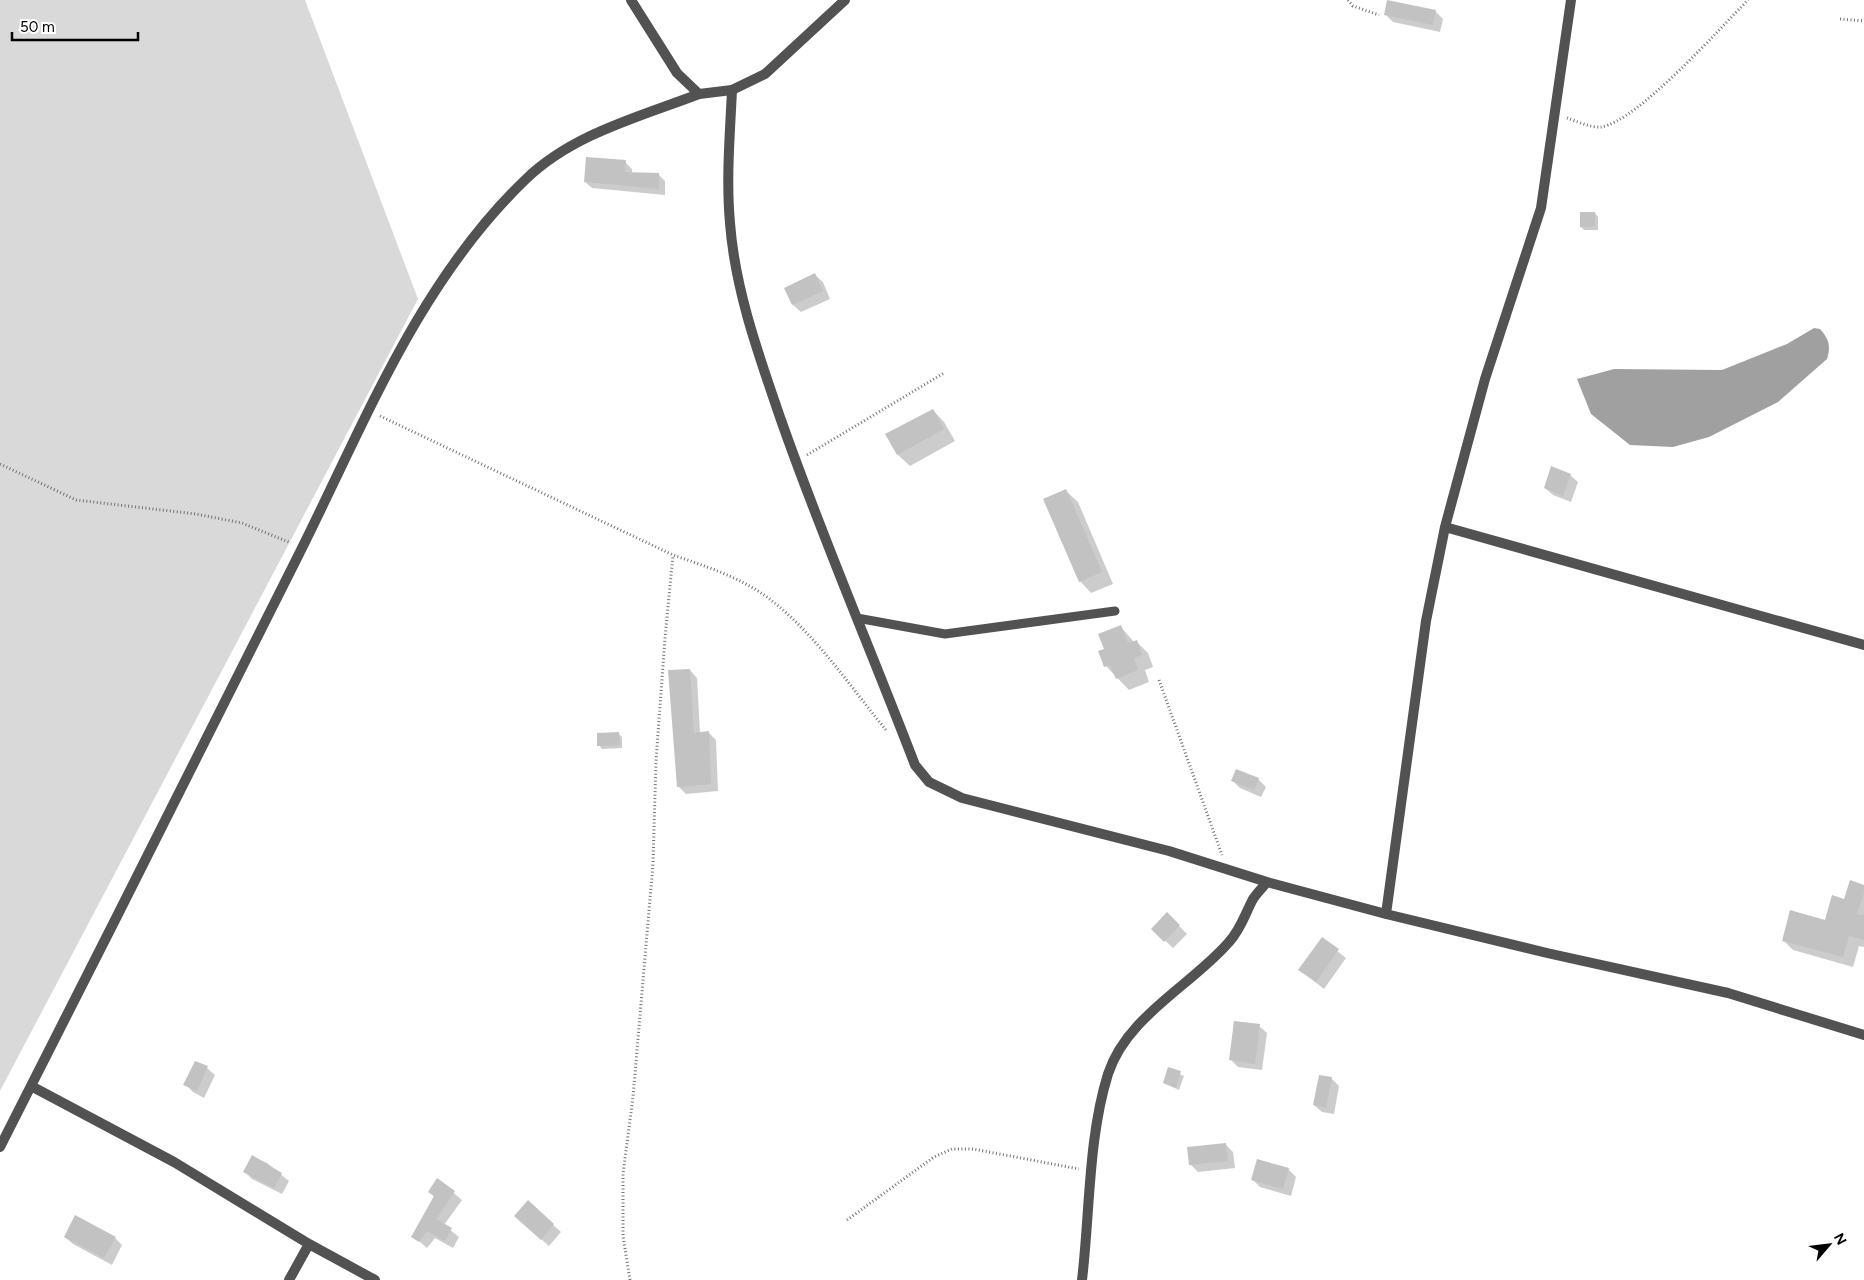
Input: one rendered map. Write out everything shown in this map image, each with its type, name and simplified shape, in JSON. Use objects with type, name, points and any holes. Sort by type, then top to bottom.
[{"type":"street","points":[[630,0],[677,73],[699,94]]},
{"type":"street","points":[[0,1148],[303,547],[368,410],[429,298],[487,220],[527,178],[569,146],[699,94],[732,90],[765,74],[845,0]]},
{"type":"street","points":[[1386,914],[1426,621],[1444,527],[1485,379],[1541,208],[1571,0]]},
{"type":"street","points":[[732,90],[728,183],[730,224],[744,306],[796,462],[915,765],[929,782],[962,798],[1169,851],[1268,882],[1547,954],[1728,992],[1864,1036]]},
{"type":"street","points":[[1444,527],[1864,645]]},
{"type":"street","points":[[1082,1280],[1095,1127],[1108,1072],[1124,1044],[1151,1012],[1182,983],[1210,962],[1230,942],[1244,922],[1254,898],[1268,882]]},
{"type":"street","points":[[31,1086],[174,1162],[309,1244],[375,1280]]},
{"type":"street","points":[[289,1280],[309,1244]]},
{"type":"lane","points":[[857,618],[945,634],[1115,611]]},
{"type":"path","points":[[1348,0],[1352,6],[1379,15]]},
{"type":"path","points":[[1554,115],[1600,127],[1630,114],[1662,86],[1748,0]]},
{"type":"path","points":[[1840,19],[1864,21]]},
{"type":"path","points":[[796,462],[944,373]]},
{"type":"path","points":[[368,410],[673,554],[716,570],[766,597],[808,634],[890,734]]},
{"type":"path","points":[[0,464],[76,500],[196,514],[242,523],[303,547]]},
{"type":"path","points":[[630,1280],[623,1236],[623,1174],[634,1088],[653,864],[656,762],[673,554]]},
{"type":"path","points":[[1159,680],[1227,870]]},
{"type":"path","points":[[847,1220],[934,1157],[952,1149],[973,1150],[1025,1158],[1092,1172]]},
{"type":"shaded area","points":[[0,0],[305,0],[418,299],[0,1091]]},
{"type":"shaded area","points":[[1814,328],[1820,329],[1827,339],[1829,350],[1827,359],[1778,402],[1709,437],[1673,447],[1630,445],[1591,414],[1577,379],[1614,369],[1722,370],[1787,344]]},
{"type":"building","points":[[1387,0],[1436,10],[1433,25],[1384,15]]},
{"type":"building","points":[[586,157],[626,160],[625,172],[659,173],[659,189],[584,182]]},
{"type":"building","points":[[1580,212],[1595,212],[1595,227],[1580,227]]},
{"type":"building","points":[[815,273],[823,291],[792,305],[784,288]]},
{"type":"building","points":[[933,409],[944,429],[897,455],[885,434]]},
{"type":"building","points":[[1551,466],[1571,474],[1563,496],[1544,488]]},
{"type":"building","points":[[1066,489],[1102,572],[1079,582],[1043,499]]},
{"type":"building","points":[[1121,625],[1128,643],[1137,640],[1142,655],[1134,658],[1138,670],[1116,679],[1110,665],[1104,667],[1098,651],[1104,649],[1098,634]]},
{"type":"building","points":[[690,669],[694,733],[709,731],[711,784],[677,787],[668,670]]},
{"type":"building","points":[[619,732],[620,745],[597,746],[597,733]]},
{"type":"building","points":[[1236,769],[1259,778],[1254,790],[1231,781]]},
{"type":"building","points":[[1850,880],[1864,885],[1864,893],[1857,914],[1864,915],[1864,940],[1849,936],[1843,957],[1782,941],[1790,910],[1825,920],[1832,895],[1844,899]]},
{"type":"building","points":[[1167,912],[1180,925],[1164,942],[1151,929]]},
{"type":"building","points":[[1322,937],[1339,949],[1316,982],[1298,970]]},
{"type":"building","points":[[1234,1021],[1260,1024],[1255,1064],[1229,1060]]},
{"type":"building","points":[[195,1061],[208,1066],[197,1091],[183,1085]]},
{"type":"building","points":[[1168,1067],[1181,1071],[1176,1088],[1163,1083]]},
{"type":"building","points":[[1319,1075],[1332,1077],[1326,1108],[1313,1105]]},
{"type":"building","points":[[1226,1143],[1228,1161],[1189,1165],[1187,1147]]},
{"type":"building","points":[[252,1155],[282,1173],[274,1188],[243,1172]]},
{"type":"building","points":[[1257,1159],[1289,1168],[1283,1189],[1251,1180]]},
{"type":"building","points":[[437,1178],[455,1191],[436,1219],[452,1228],[445,1241],[427,1231],[419,1242],[411,1237],[434,1196],[428,1192]]},
{"type":"building","points":[[528,1200],[554,1224],[541,1240],[514,1216]]},
{"type":"building","points":[[75,1215],[116,1237],[104,1258],[64,1237]]}]
